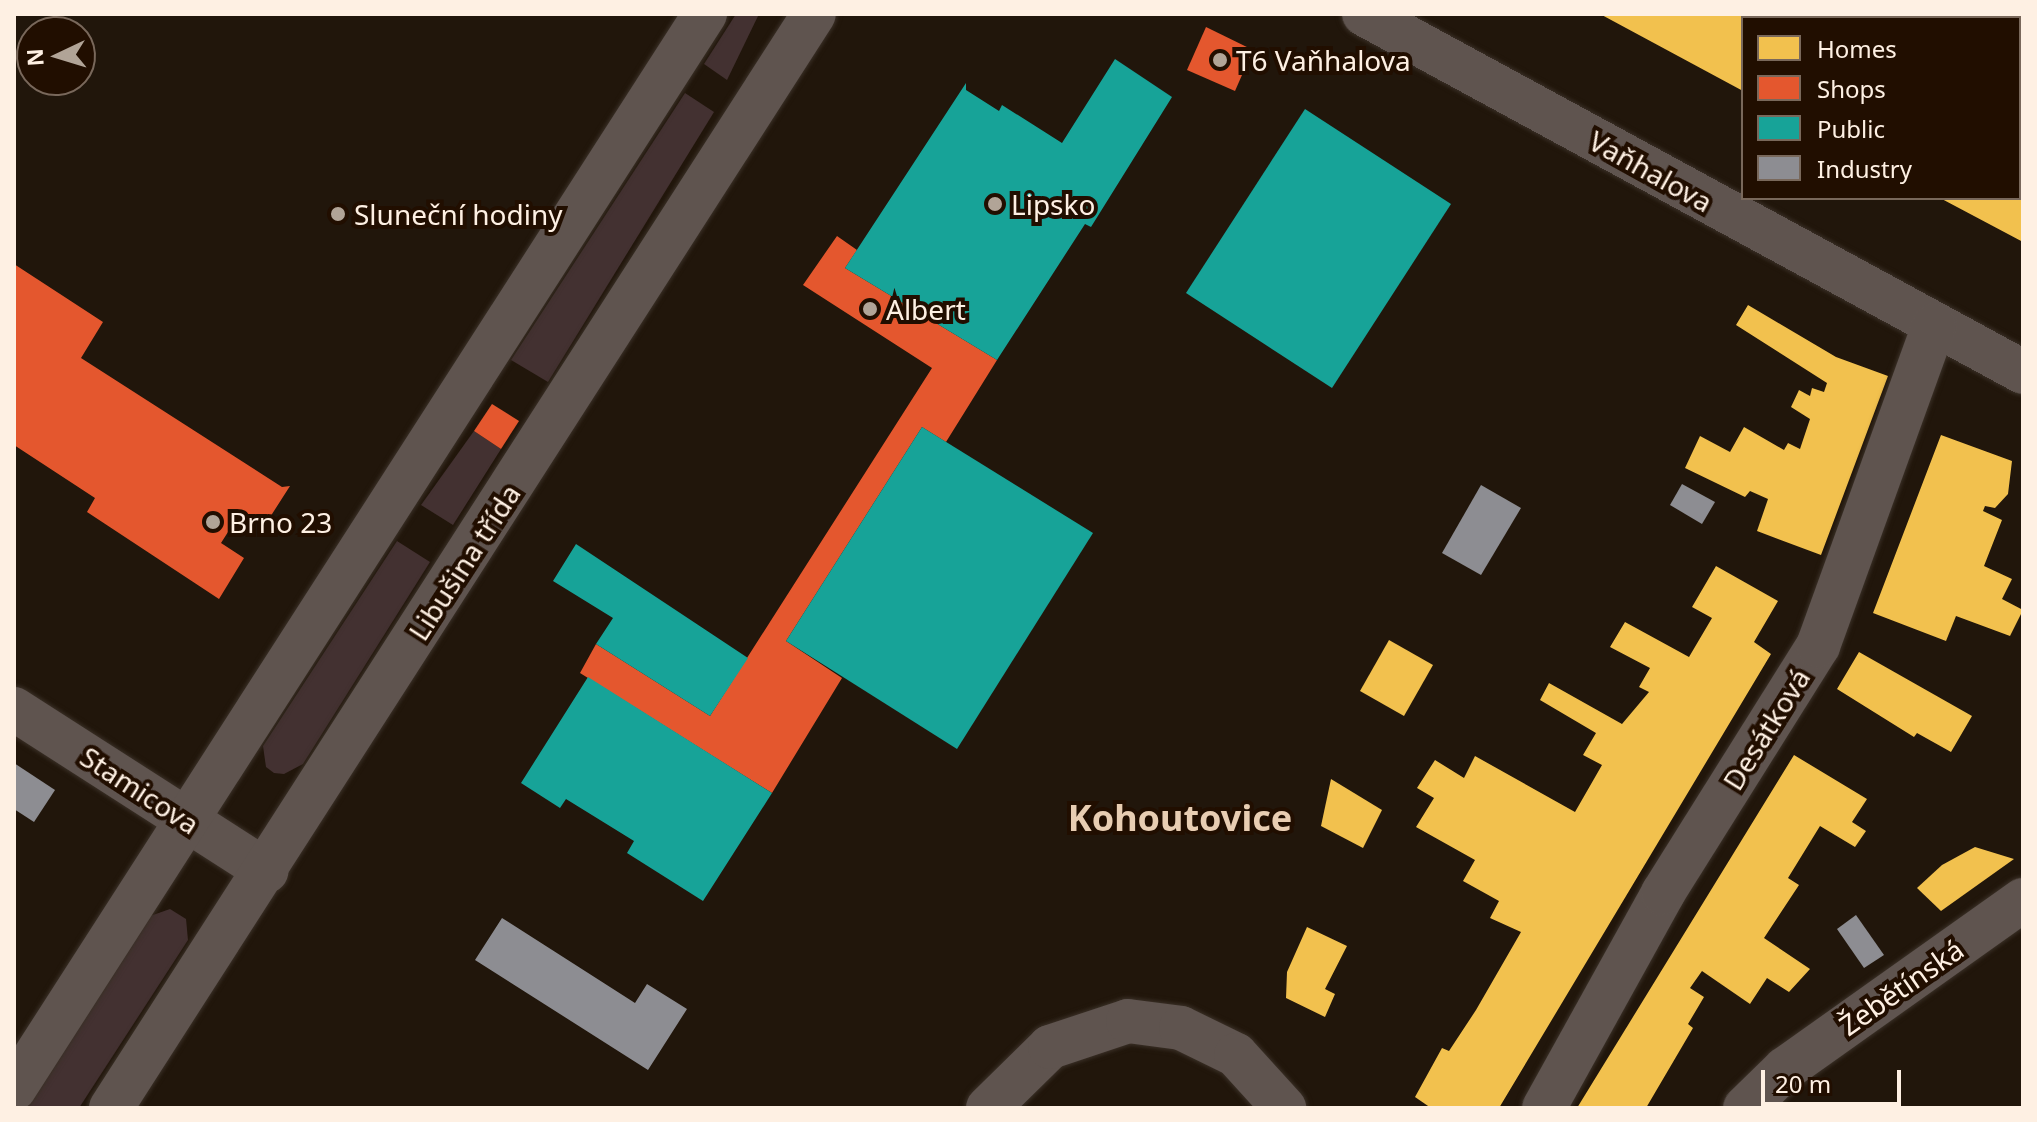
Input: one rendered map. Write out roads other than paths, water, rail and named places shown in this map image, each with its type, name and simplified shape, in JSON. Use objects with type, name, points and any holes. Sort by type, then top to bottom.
[{"type":"street","points":[[14,1089],[705,14]]},
{"type":"street","name":"Libušina třída","points":[[111,1108],[814,14]]},
{"type":"street","name":"Vaňhalova","points":[[1364,14],[2023,372]]},
{"type":"street","name":"Desátková","points":[[1544,1108],[1663,893],[1818,646],[1934,325]]},
{"type":"street","name":"Stamicova","points":[[14,709],[266,871]]},
{"type":"street","name":"Žebětínská","points":[[1745,1108],[1785,1069],[2023,900]]},
{"type":"street","points":[[988,1108],[1050,1047],[1128,1021],[1181,1028],[1236,1055],[1284,1108]]},
{"type":"place","name":"T6 Vaňhalova","points":[[1220,60]]},
{"type":"place","name":"Lipsko","points":[[995,204]]},
{"type":"place","name":"Sluneční hodiny","points":[[338,214]]},
{"type":"place","name":"Albert","points":[[870,309]]},
{"type":"place","name":"Brno 23","points":[[213,522]]},
{"type":"district","name":"Kohoutovice","points":[[1180,818]]}]
